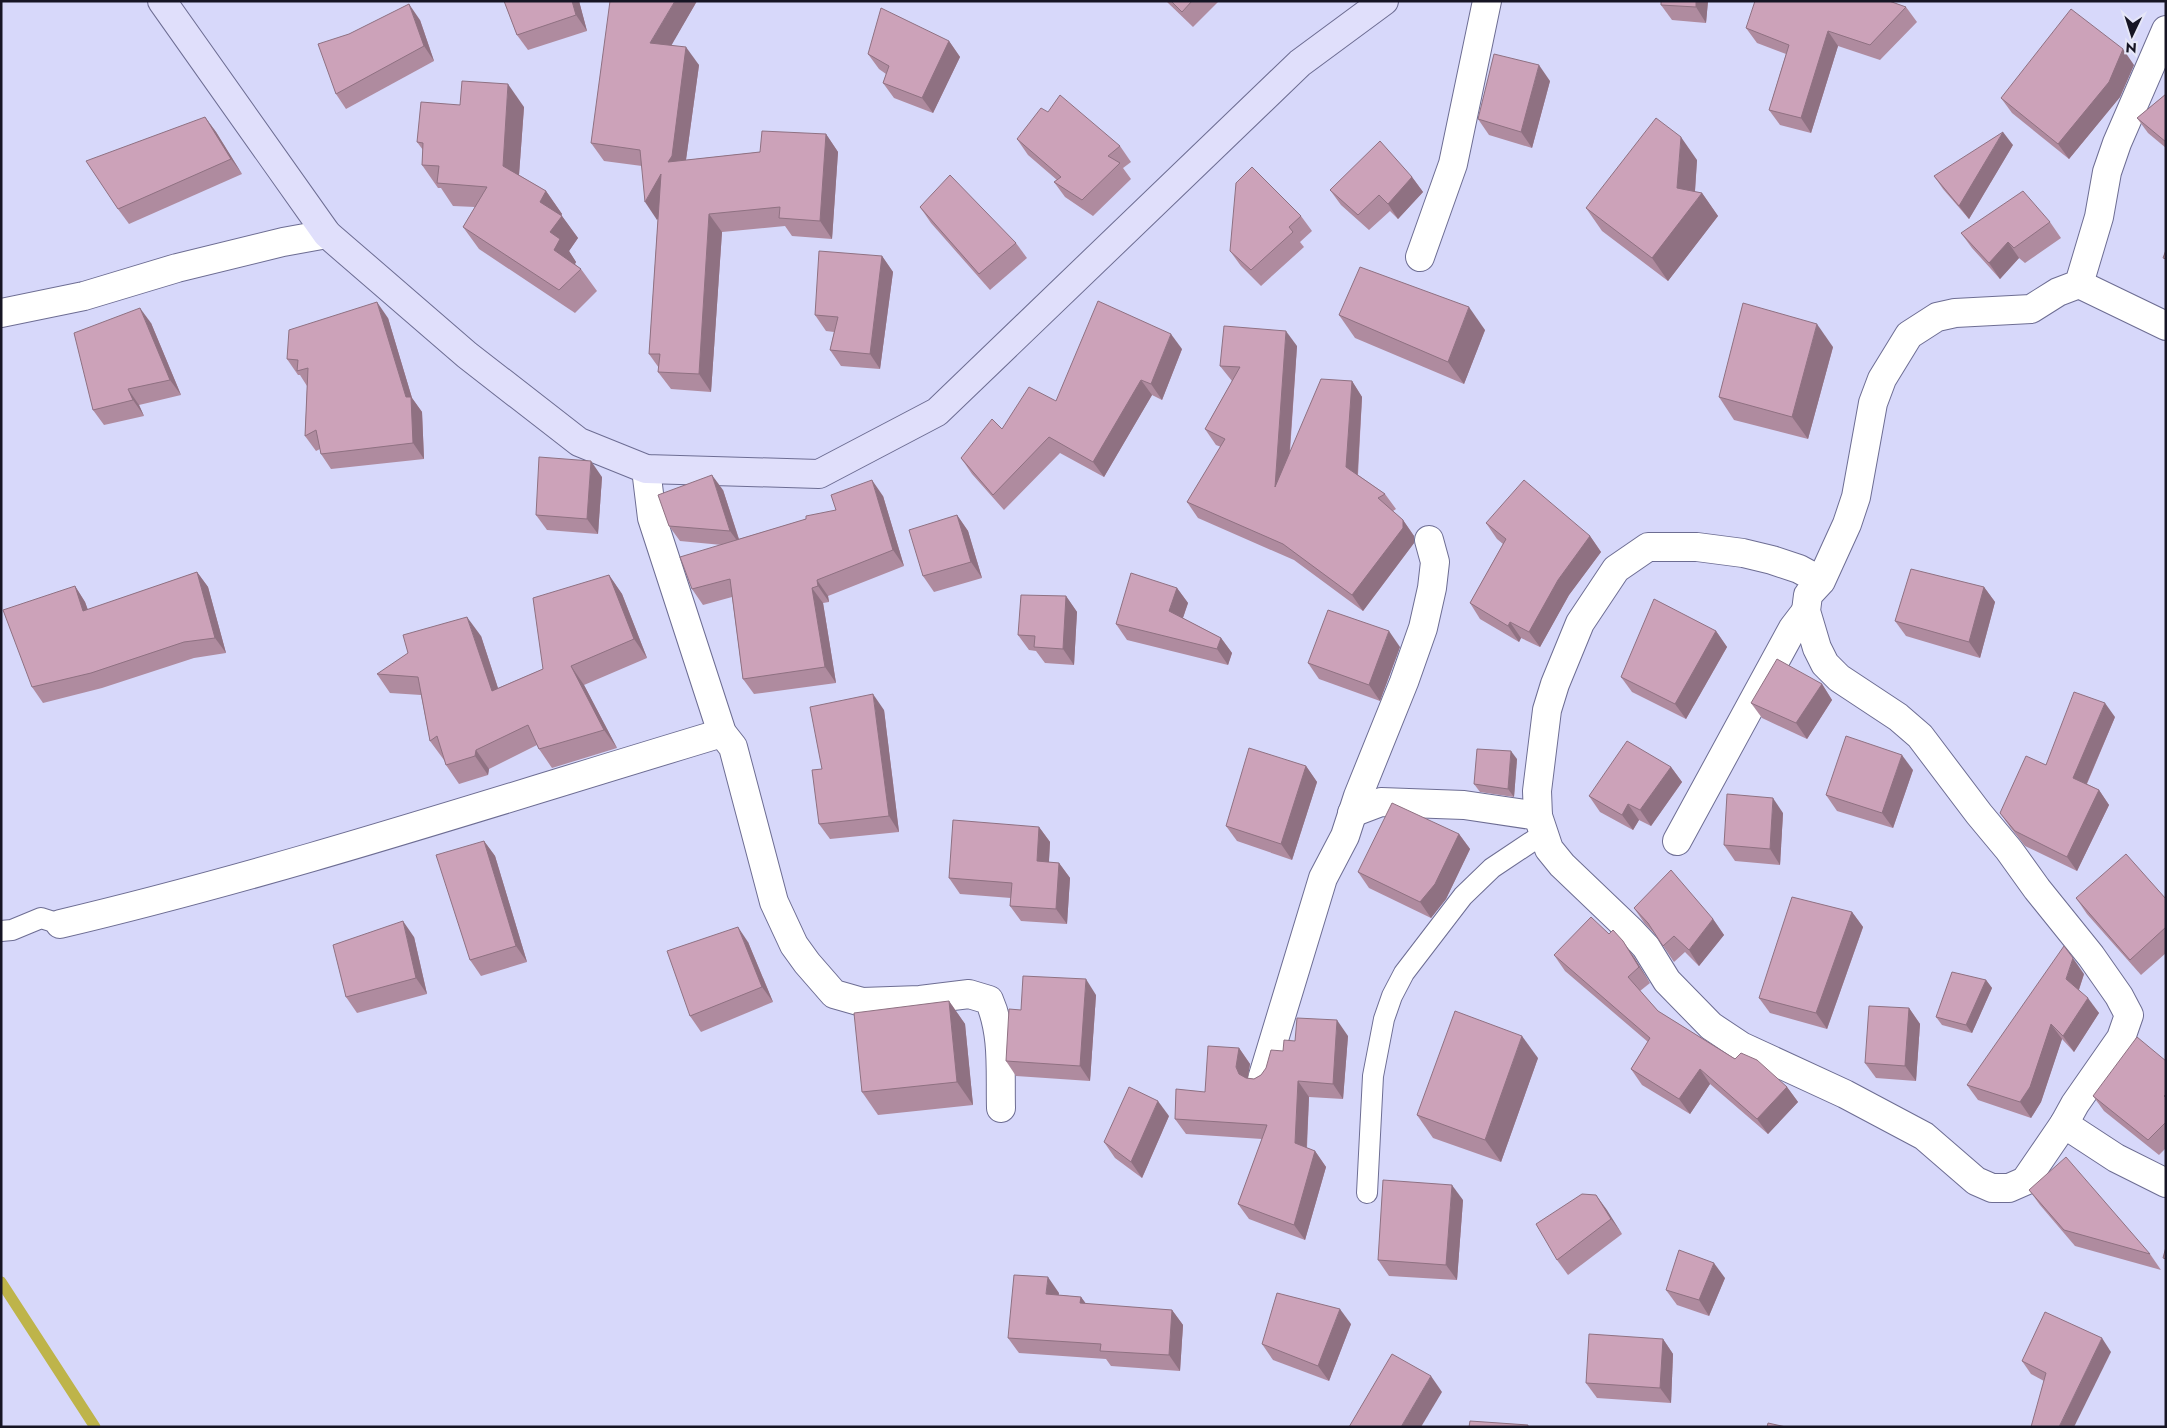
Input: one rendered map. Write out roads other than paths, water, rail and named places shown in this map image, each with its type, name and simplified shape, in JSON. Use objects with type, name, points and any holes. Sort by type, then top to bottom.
[{"type":"main road","points":[[162,1],[327,234],[467,355],[580,442],[646,470],[819,474],[937,412],[1300,63],[1384,1]]},
{"type":"street","points":[[1420,257],[1453,164],[1487,1]]},
{"type":"street","points":[[2079,284],[2099,217],[2107,172],[2166,30]]},
{"type":"street","points":[[1,313],[84,296],[177,268],[283,242],[327,234]]},
{"type":"street","points":[[1821,581],[1799,569],[1772,560],[1743,553],[1696,547],[1648,546],[1616,569],[1580,623],[1550,702],[1537,791],[1540,825],[1549,849],[1562,866],[1630,930],[1646,948],[1667,981],[1711,1026],[1741,1046],[1861,1102],[1924,1136],[1976,1181],[1992,1188],[2009,1188],[2025,1181],[2121,1038],[2129,1015],[2091,956],[2037,889],[2010,850],[1979,814],[1920,736],[1898,717],[1839,678],[1825,664],[1817,648],[1806,611],[1808,595],[1821,581],[1848,524],[1856,497],[1873,403],[1882,379],[1909,335],[1937,317],[1946,315],[2031,309],[2058,292],[2079,284],[2166,326]]},
{"type":"street","points":[[646,470],[652,518],[722,732],[733,747],[774,902],[794,945],[834,994],[862,1002],[920,1000],[969,994],[990,1000],[1000,1035],[1001,1108]]},
{"type":"street","points":[[1262,1079],[1323,878],[1345,836],[1352,813],[1404,682],[1423,628],[1432,588],[1435,562],[1429,540]]},
{"type":"street","points":[[1676,841],[1793,628],[1806,611]]},
{"type":"street","points":[[60,924],[164,900],[381,837],[722,732]]},
{"type":"street","points":[[1352,813],[1381,802],[1464,806],[1540,825]]},
{"type":"street","points":[[2064,1124],[2116,1158],[2166,1184]]},
{"type":"lane","points":[[1367,1193],[1373,1076],[1384,1019],[1392,996],[1404,973],[1463,896],[1540,825]]},
{"type":"lane","points":[[1,931],[12,930],[41,918],[60,924]]},
{"type":"waterway","points":[[1,1282],[95,1427]]}]
